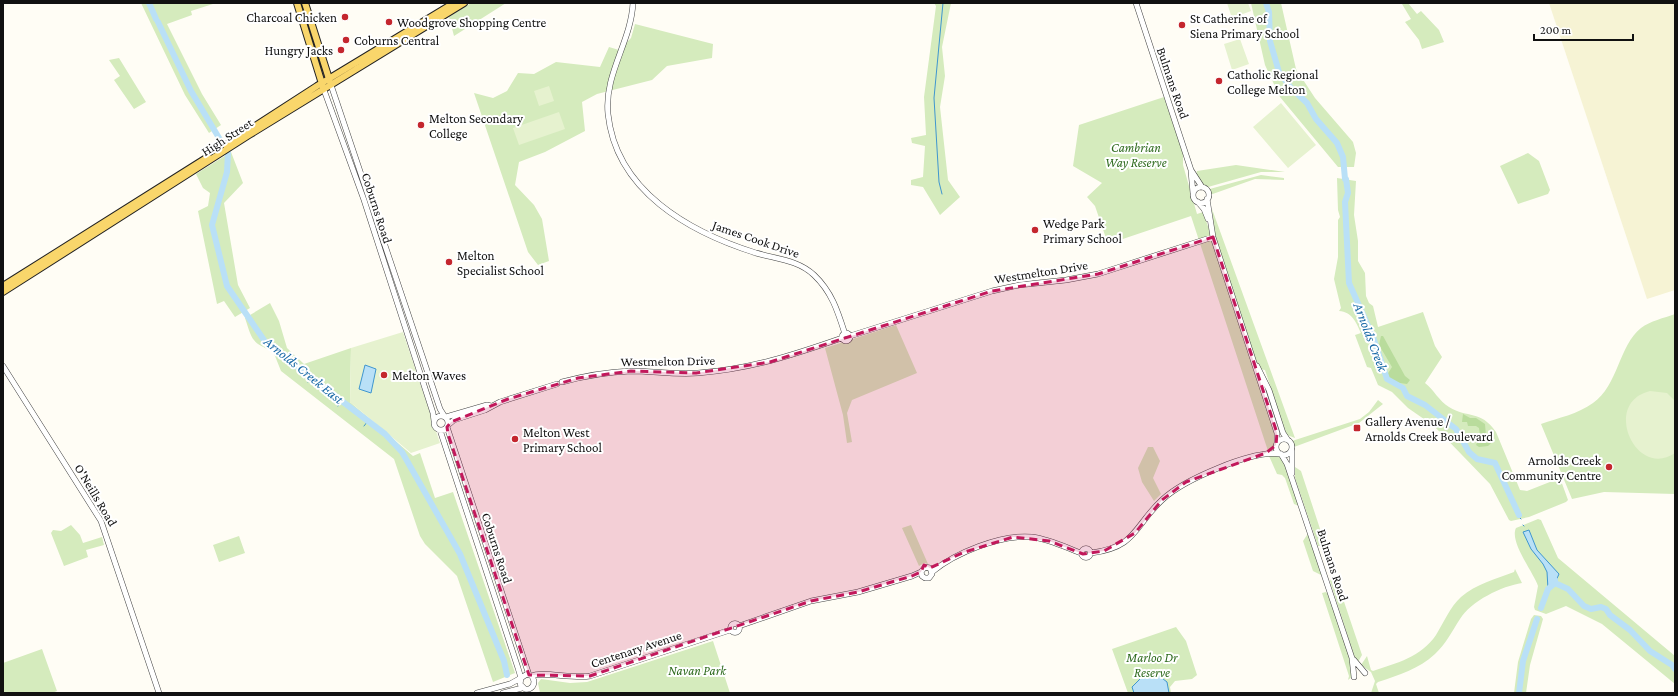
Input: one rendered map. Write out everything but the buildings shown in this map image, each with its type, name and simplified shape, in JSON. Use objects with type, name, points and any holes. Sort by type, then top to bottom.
[{"type":"main road","name":"Coburns Road","points":[[297,3],[324,90]]},
{"type":"main road","name":"Coburns Road","points":[[305,3],[331,85]]},
{"type":"main road","name":"High Street","points":[[3,292],[132,207],[224,149],[322,83],[454,3]]},
{"type":"main road","name":"High Street","points":[[250,131],[324,90],[464,3]]},
{"type":"main road","name":"High Street","points":[[3,286],[78,242]]},
{"type":"street","name":"James Cook Drive","points":[[633,3],[630,28],[612,74],[608,96],[611,132],[622,161],[646,193],[671,213],[687,223],[747,250],[790,260],[814,275],[828,290],[835,303],[846,336]]},
{"type":"street","name":"Bulmans Road","points":[[1136,3],[1191,170],[1193,193]]},
{"type":"street","name":"Coburns Road","points":[[331,85],[384,238],[440,409],[445,417]]},
{"type":"street","name":"Coburns Road","points":[[324,90],[376,240],[433,412],[434,421]]},
{"type":"street","name":"Bulmans Road","points":[[1191,170],[1202,187]]},
{"type":"street","points":[[1210,225],[1207,199],[1208,192],[1202,187],[1196,188],[1193,193],[1194,198],[1204,209],[1210,225],[1277,433],[1277,450],[1281,454]]},
{"type":"street","points":[[1198,202],[1203,202],[1207,199]]},
{"type":"street","name":"Westmelton Drive","points":[[447,426],[454,420],[485,410],[491,406],[560,383],[600,374],[630,371],[696,373],[743,368],[770,362],[846,336],[992,291],[1018,285],[1066,280],[1098,274],[1213,237]]},
{"type":"street","points":[[376,240],[384,238]]},
{"type":"street","points":[[409,340],[417,338]]},
{"type":"street","points":[[931,570],[925,567],[921,574],[928,578],[931,570],[962,553],[1013,537],[1032,537],[1049,541],[1081,553],[1082,550],[1086,548],[1090,553],[1104,551],[1125,542],[1135,534],[1162,500],[1186,482],[1215,470],[1266,453],[1286,454],[1292,451],[1292,444],[1283,433],[1269,390],[1250,348]]},
{"type":"street","name":"O'Neills Road","points":[[3,366],[5,375],[101,521],[159,693]]},
{"type":"street","name":"Westmelton Drive","points":[[445,417],[487,405],[491,406]]},
{"type":"street","points":[[438,416],[445,417],[447,426],[440,430],[436,428],[434,421],[438,416]]},
{"type":"street","name":"Coburns Road","points":[[447,426],[510,622],[530,675]]},
{"type":"street","name":"Coburns Road","points":[[440,430],[504,624],[520,678]]},
{"type":"street","points":[[1266,453],[1282,439],[1287,439]]},
{"type":"street","name":"Bulmans Road","points":[[1292,451],[1293,480]]},
{"type":"street","name":"Bulmans Road","points":[[1281,454],[1286,461],[1293,480],[1352,658],[1354,677]]},
{"type":"street","name":"Centenary Avenue","points":[[530,675],[538,673],[571,678],[590,676],[730,630],[733,623],[739,626],[811,601],[858,592],[921,574]]},
{"type":"street","points":[[504,624],[510,622]]},
{"type":"street","name":"Bulmans Road","points":[[1352,658],[1365,673]]},
{"type":"street","points":[[503,693],[529,689],[546,674]]},
{"type":"street","points":[[477,693],[510,684],[520,678],[530,675],[534,684],[535,693]]},
{"type":"street","points":[[520,678],[520,684],[524,690]]},
{"type":"highlighted area","points":[[1213,237],[1277,433],[1276,445],[1266,453],[1186,482],[1162,500],[1135,533],[1104,551],[1083,554],[1049,541],[1013,537],[962,553],[930,568],[924,565],[921,572],[912,576],[858,592],[811,601],[590,676],[529,675],[448,434],[447,427],[451,422],[508,399],[578,378],[631,371],[696,373],[770,362],[992,291],[1098,274]]},
{"type":"shaded area","points":[[1549,3],[1675,3],[1675,290],[1647,299]]},
{"type":"green space","points":[[141,3],[216,3],[191,11],[192,15],[167,24],[202,94],[221,125],[209,133],[185,95]]},
{"type":"green space","points":[[471,3],[506,3],[454,36],[449,17]]},
{"type":"green space","points":[[934,3],[951,3],[942,47],[945,76],[940,107],[948,180],[960,197],[940,215],[923,187],[911,185],[911,180],[923,177],[925,146],[912,143],[911,138],[926,135],[924,97],[936,6]]},
{"type":"green space","points":[[1227,3],[1248,3],[1251,11],[1232,18]]},
{"type":"green space","points":[[1251,3],[1281,3],[1296,69],[1315,98],[1353,142],[1356,153],[1354,167],[1338,167],[1280,97],[1265,65]]},
{"type":"green space","points":[[1408,3],[1417,14],[1421,11],[1439,30],[1444,42],[1422,49],[1419,40],[1405,22],[1411,19],[1402,4]]},
{"type":"green space","points":[[635,24],[713,44],[712,58],[667,66],[652,80],[597,94],[582,102],[585,131],[545,152],[519,162],[515,185],[534,205],[542,219],[549,261],[538,265],[528,252],[474,93],[493,98],[507,91],[518,73],[534,74],[556,62],[600,67],[609,47],[619,50],[631,38]]},
{"type":"green space","points":[[1240,39],[1249,64],[1232,70],[1224,44]]},
{"type":"green space","points":[[119,58],[146,102],[134,109],[114,80],[120,76],[109,60]]},
{"type":"green space","points":[[549,86],[554,101],[539,106],[534,91]]},
{"type":"green space","name":"Cambrian Way Reserve","points":[[1164,97],[1183,153],[1183,165],[1197,214],[1203,212],[1223,269],[1214,231],[1212,209],[1295,438],[1287,435],[1265,370],[1259,369],[1276,431],[1275,449],[1268,451],[1191,216],[1108,244],[1095,206],[1087,197],[1102,183],[1073,166],[1079,125]]},
{"type":"green space","points":[[1281,103],[1316,145],[1288,168],[1253,127]]},
{"type":"green space","points":[[559,112],[565,129],[519,145],[513,128]]},
{"type":"green space","points":[[231,152],[243,183],[224,203],[238,285],[250,308],[235,317],[224,301],[217,304],[198,211],[208,206],[210,193],[203,188],[196,174]]},
{"type":"green space","points":[[1528,153],[1539,161],[1550,190],[1548,194],[1518,204],[1500,166]]},
{"type":"green space","points":[[1236,165],[1285,172],[1261,172],[1208,187],[1199,185],[1195,179],[1197,171]]},
{"type":"green space","points":[[1261,175],[1284,178],[1284,180],[1255,179],[1207,196],[1206,190]]},
{"type":"green space","points":[[1337,178],[1356,181],[1354,215],[1358,241],[1358,261],[1365,273],[1366,296],[1369,303],[1373,306],[1378,327],[1423,312],[1435,346],[1442,357],[1425,383],[1442,402],[1449,407],[1462,413],[1479,417],[1490,425],[1496,432],[1520,490],[1527,491],[1560,478],[1568,500],[1566,502],[1529,517],[1511,521],[1509,520],[1490,484],[1434,426],[1408,408],[1392,392],[1378,385],[1371,368],[1367,367],[1355,335],[1361,333],[1357,325],[1353,318],[1347,313],[1339,311],[1341,308],[1334,279],[1338,257],[1338,220],[1340,217],[1338,210]]},
{"type":"green space","points":[[270,303],[279,321],[287,348],[304,364],[351,348],[350,402],[413,456],[420,453],[435,498],[453,492],[515,673],[493,682],[457,576],[425,544],[420,536],[394,459],[281,371],[273,351],[256,343],[251,336],[245,318]]},
{"type":"green space","points":[[1675,314],[1675,494],[1604,492],[1572,499],[1541,424],[1574,413],[1593,403],[1601,396],[1608,386],[1628,344],[1634,335],[1649,323]]},
{"type":"green space","points":[[896,325],[917,373],[852,400],[847,413],[852,442],[847,443],[843,415],[825,348]]},
{"type":"green space","name":"Melton Waves","points":[[403,332],[440,443],[411,453],[350,402],[351,348]]},
{"type":"green space","points":[[1381,336],[1383,336],[1405,376],[1410,380],[1407,384],[1393,382],[1388,379],[1387,375],[1392,367],[1379,345]]},
{"type":"green space","points":[[1650,391],[1667,393],[1675,401],[1675,453],[1661,459],[1648,456],[1637,448],[1630,437],[1626,423],[1628,410],[1635,398]]},
{"type":"green space","points":[[1378,400],[1383,404],[1359,423],[1294,447],[1292,441],[1360,419],[1369,412]]},
{"type":"green space","points":[[1463,414],[1470,418],[1476,418],[1485,424],[1486,436],[1492,435],[1494,440],[1488,446],[1479,447],[1476,445],[1480,436],[1479,428],[1476,426],[1468,426],[1467,422],[1462,422]]},
{"type":"green space","points":[[1148,447],[1153,447],[1160,461],[1153,478],[1161,494],[1154,501],[1142,482],[1138,468]]},
{"type":"green space","points":[[1277,455],[1285,461],[1299,506],[1294,504],[1285,478],[1282,475],[1277,474],[1269,456]]},
{"type":"green space","points":[[1295,467],[1301,471],[1324,541],[1323,545],[1318,546],[1295,478]]},
{"type":"green space","points":[[1538,519],[1541,520],[1558,558],[1675,656],[1675,684],[1602,624],[1566,606],[1546,614],[1535,610],[1534,607],[1538,586],[1519,549],[1515,534],[1516,528]]},
{"type":"green space","points":[[71,525],[80,535],[83,543],[102,537],[104,545],[86,550],[88,557],[64,566],[51,533],[53,530],[61,531]]},
{"type":"green space","points":[[911,525],[928,564],[924,563],[919,566],[902,528]]},
{"type":"green space","points":[[1309,532],[1323,576],[1313,571],[1303,541]]},
{"type":"green space","points":[[239,536],[245,553],[219,562],[213,545]]},
{"type":"green space","points":[[1515,569],[1522,583],[1505,587],[1479,600],[1465,612],[1446,642],[1435,654],[1415,668],[1378,682],[1376,684],[1379,693],[1371,693],[1375,681],[1371,672],[1361,665],[1367,656],[1371,670],[1373,671],[1400,662],[1416,654],[1430,643],[1450,610],[1461,597],[1480,585],[1514,572]]},
{"type":"green space","points":[[1331,579],[1337,581],[1362,655],[1358,662],[1355,659],[1330,581]]},
{"type":"green space","points":[[1326,592],[1328,594],[1352,665],[1353,676],[1348,680],[1349,676],[1322,593]]},
{"type":"green space","points":[[1534,615],[1541,616],[1543,619],[1530,665],[1526,693],[1514,693],[1518,662],[1531,619]]},
{"type":"green space","name":"Marloo Dr Reserve","points":[[1176,627],[1186,641],[1197,675],[1192,679],[1175,681],[1170,687],[1171,693],[1128,693],[1112,649]]},
{"type":"green space","name":"Navan Park","points":[[713,641],[730,693],[540,693],[538,683],[541,679],[570,683],[587,682]]},
{"type":"green space","points":[[42,649],[57,691],[52,693],[3,693],[3,663]]},
{"type":"water","points":[[365,365],[376,369],[371,393],[359,389]]},
{"type":"water","points":[[1529,530],[1537,550],[1559,574],[1555,583],[1548,589],[1547,572],[1543,564],[1531,549],[1523,532]]},
{"type":"water","points":[[1158,675],[1167,682],[1169,693],[1134,693],[1132,687],[1141,678]]},
{"type":"waterway","name":"Arnolds Creek East","points":[[149,3],[156,19]]},
{"type":"waterway","points":[[942,194],[939,182],[934,98],[943,3]]},
{"type":"waterway","name":"Arnolds Creek","points":[[1266,3],[1269,12],[1270,41],[1279,72],[1291,88],[1307,103],[1316,119],[1337,143],[1343,157],[1345,179]]},
{"type":"waterway","name":"Arnolds Creek East","points":[[158,22],[191,91],[228,153],[227,172],[212,225],[227,286],[266,343],[385,434],[402,452],[460,554],[504,661],[507,675]]},
{"type":"waterway","name":"Arnolds Creek","points":[[1346,179],[1348,193],[1345,202],[1349,283],[1373,337],[1387,379],[1403,388],[1407,396],[1425,405],[1456,429],[1469,452],[1477,459],[1495,463],[1519,515]]},
{"type":"waterway","name":"Arnolds Creek East","points":[[308,382],[311,377]]},
{"type":"waterway","name":"Arnolds Creek East","points":[[324,394],[327,389]]},
{"type":"waterway","name":"Arnolds Creek East","points":[[338,406],[341,400]]},
{"type":"waterway","name":"Arnolds Creek East","points":[[345,403],[349,404]]},
{"type":"waterway","name":"Arnolds Creek East","points":[[364,426],[368,421]]},
{"type":"waterway","points":[[1555,580],[1555,583],[1568,589],[1584,606],[1591,609],[1601,607],[1606,609],[1610,615],[1630,630],[1650,651],[1672,665],[1675,669]]},
{"type":"waterway","points":[[1541,608],[1548,589],[1555,583]]},
{"type":"waterway","points":[[1519,693],[1523,661],[1537,619]]},
{"type":"place","name":"Charcoal Chicken","points":[[345,17]]},
{"type":"place","name":"Woodgrove Shopping Centre","points":[[389,22]]},
{"type":"place","name":"St Catherine of Siena Primary School","points":[[1182,25]]},
{"type":"place","name":"Coburns Central","points":[[346,40]]},
{"type":"place","name":"Hungry Jacks","points":[[341,50]]},
{"type":"place","name":"Catholic Regional College Melton","points":[[1219,81]]},
{"type":"place","name":"Melton Secondary College","points":[[421,125]]},
{"type":"place","name":"Wedge Park Primary School","points":[[1035,230]]},
{"type":"place","name":"Melton Specialist School","points":[[449,262]]},
{"type":"place","name":"Melton Waves","points":[[384,375]]},
{"type":"place","name":"Gallery Avenue / Arnolds Creek Boulevard","points":[[1357,428]]},
{"type":"place","name":"Melton West Primary School","points":[[515,439]]},
{"type":"place","name":"Arnolds Creek Community Centre","points":[[1609,467]]}]
